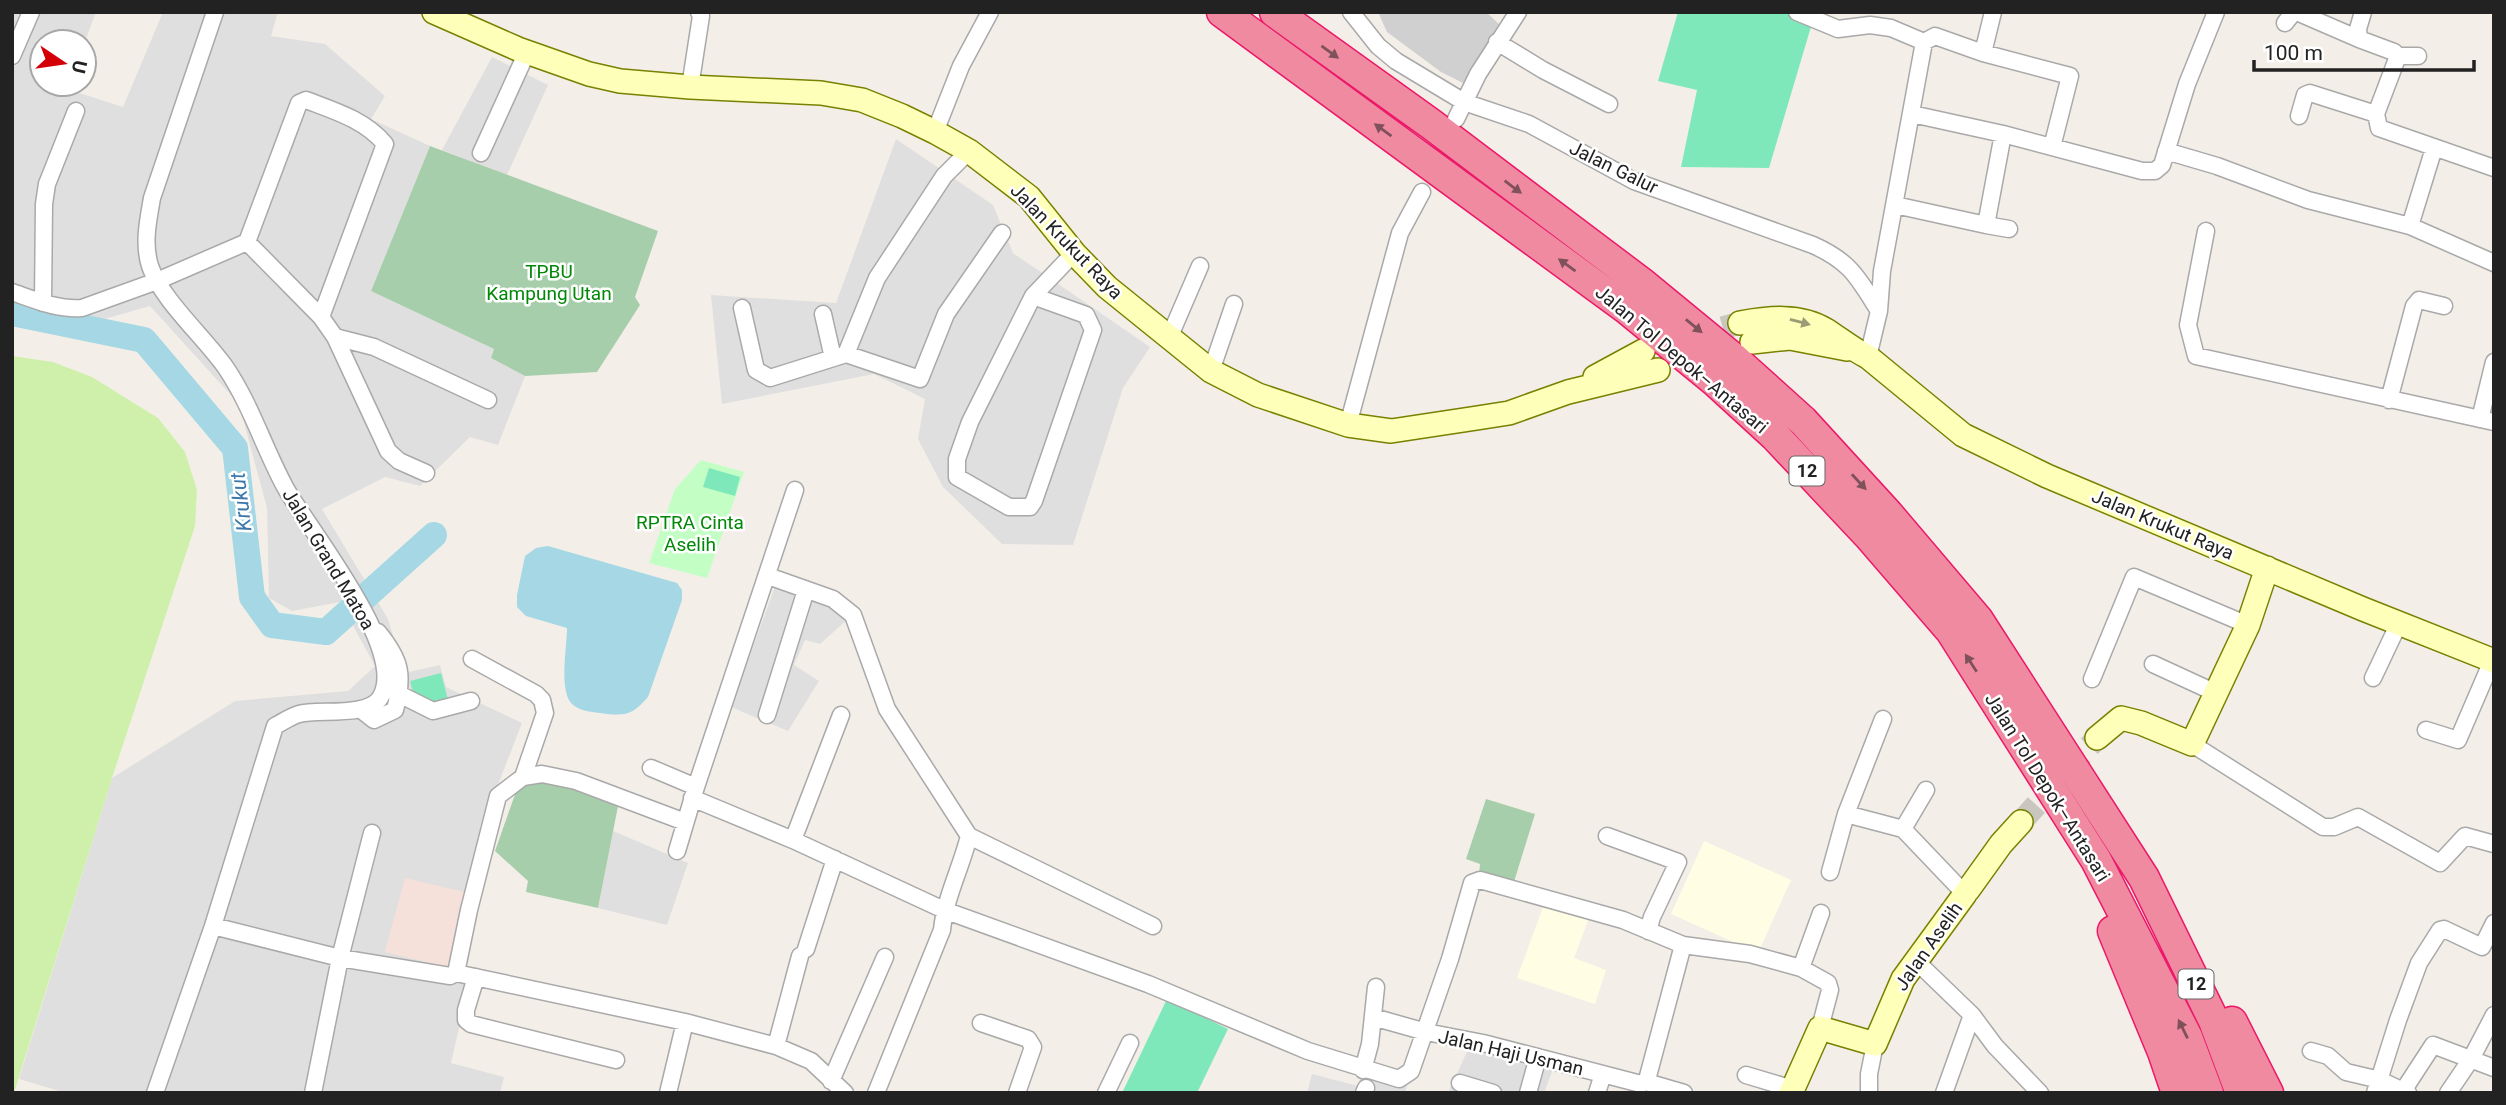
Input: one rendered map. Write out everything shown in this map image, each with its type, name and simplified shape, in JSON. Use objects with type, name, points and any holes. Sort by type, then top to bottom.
[{"type":"highway","name":"Jalan Tol Depok–Antasari","points":[[1222,12],[1627,309],[1716,382],[1775,436],[1869,536],[1951,631],[2096,860],[2187,1037],[2208,1093]]},
{"type":"highway","name":"Jalan Tol Depok–Antasari","points":[[1275,12],[1431,124],[1643,284],[1733,358],[1803,421],[1888,514],[1978,620],[2144,878],[2214,1021],[2241,1093]]},
{"type":"highway","points":[[2096,860],[2108,919],[2177,1093]]},
{"type":"highway","points":[[2144,878],[2210,979],[2268,1093]]},
{"type":"street","points":[[12,56],[31,12]]},
{"type":"street","name":"Jalan Grand Matoa","points":[[215,12],[152,198],[146,229],[146,253],[157,281],[238,386],[286,490],[371,624],[385,666],[386,687],[379,701],[360,709]]},
{"type":"street","name":"Jalan Krukut Raya","points":[[434,12],[527,52],[589,74],[620,81],[690,87],[821,93],[862,100],[936,132],[969,151],[1029,197],[1074,253],[1107,287],[1211,371],[1258,395],[1348,425],[1391,431],[1509,413],[1568,392],[1658,370]]},
{"type":"street","points":[[690,87],[701,16],[699,12]]},
{"type":"street","points":[[936,132],[961,66],[990,12]]},
{"type":"street","name":"Jalan Galur","points":[[1351,12],[1378,46],[1396,61],[1464,102],[1529,124],[1634,181],[1836,255],[1854,271],[1879,311]]},
{"type":"street","points":[[1456,119],[1497,42],[1518,12]]},
{"type":"street","points":[[1797,12],[1838,29],[1894,20],[1924,42]]},
{"type":"street","points":[[1983,53],[1993,12]]},
{"type":"street","points":[[1912,114],[2003,134],[2149,172],[2159,169],[2187,85],[2216,12]]},
{"type":"street","points":[[2359,39],[2358,29],[2363,12]]},
{"type":"street","points":[[2285,23],[2293,13],[2299,13],[2398,56],[2418,57]]},
{"type":"street","points":[[1924,42],[1935,36],[1983,53],[2070,76],[2052,147]]},
{"type":"street","points":[[1497,42],[1543,70],[1609,104]]},
{"type":"street","points":[[1861,354],[1879,311],[1882,271],[1924,42]]},
{"type":"street","points":[[481,153],[527,52]]},
{"type":"street","points":[[2398,56],[2376,114],[2379,128],[2494,168]]},
{"type":"street","points":[[2299,117],[2305,95],[2311,93],[2376,114]]},
{"type":"street","points":[[12,292],[43,303],[71,309],[82,308],[157,281],[247,242],[299,103],[306,100],[341,113],[373,130],[385,144],[321,317]]},
{"type":"street","points":[[43,303],[44,204],[47,184],[76,111]]},
{"type":"street","points":[[1986,225],[2003,134]]},
{"type":"street","points":[[2410,226],[2434,148]]},
{"type":"street","points":[[840,356],[877,278],[944,176],[969,151]]},
{"type":"street","points":[[2166,151],[2217,166],[2308,200],[2410,226],[2494,263]]},
{"type":"street","points":[[1348,425],[1400,233],[1422,192]]},
{"type":"street","points":[[1895,205],[2009,229]]},
{"type":"street","points":[[2206,231],[2188,325],[2196,356],[2487,421],[2494,362]]},
{"type":"street","points":[[742,308],[757,370],[771,378],[840,356],[920,379],[946,314],[1002,233]]},
{"type":"street","points":[[247,242],[321,317],[335,337],[388,451],[399,461],[426,473]]},
{"type":"street","points":[[1032,296],[1086,315],[1093,330],[1034,501],[1030,507],[1009,507],[957,477],[957,459],[970,422],[1032,296],[1074,253]]},
{"type":"street","points":[[1169,338],[1200,266]]},
{"type":"street","points":[[2389,400],[2414,306],[2419,300],[2444,306]]},
{"type":"street","points":[[1211,371],[1234,304]]},
{"type":"street","points":[[823,314],[840,356]]},
{"type":"street","name":"Jalan Krukut Raya","points":[[1740,323],[1768,318],[1792,319],[1824,328],[1963,435],[2047,476],[2493,661]]},
{"type":"street","points":[[335,337],[374,347],[488,400]]},
{"type":"street","name":"Jalan Krukut Raya","points":[[1752,342],[1790,338],[1861,354]]},
{"type":"street","name":"Jalan Krukut Raya","points":[[1568,392],[1643,351]]},
{"type":"street","points":[[677,851],[795,491]]},
{"type":"street","points":[[2192,744],[2248,625],[2267,568]]},
{"type":"street","points":[[768,576],[833,599],[852,615],[887,709],[969,836],[1153,926]]},
{"type":"street","points":[[2092,679],[2134,578],[2248,625]]},
{"type":"street","points":[[767,715],[806,590]]},
{"type":"street","points":[[2373,678],[2399,623]]},
{"type":"street","points":[[155,1093],[212,926],[275,726],[298,714],[360,709],[374,720],[395,710],[402,684],[393,650],[371,624]]},
{"type":"street","points":[[472,659],[536,694],[542,700],[545,713],[523,777]]},
{"type":"street","points":[[2426,730],[2458,740],[2493,661]]},
{"type":"street","points":[[2152,664],[2216,692]]},
{"type":"street","points":[[399,694],[433,711],[471,701]]},
{"type":"street","points":[[793,840],[841,715]]},
{"type":"street","points":[[2097,738],[2121,718],[2141,723],[2192,744],[2323,827],[2334,827],[2358,817],[2440,863],[2465,836],[2494,844]]},
{"type":"street","points":[[1829,872],[1846,814],[1883,719]]},
{"type":"street","points":[[651,768],[694,793],[944,910],[1148,984],[1308,1051],[1366,1080],[1399,1079],[1411,1071],[1474,881],[1480,880],[1519,890],[1623,920],[1683,945],[1750,954],[1801,968],[1829,983],[1830,990],[1820,1028],[1792,1091],[1746,1074]]},
{"type":"street","points":[[456,974],[498,796],[523,777],[542,774],[576,781],[685,822]]},
{"type":"street","points":[[1903,829],[1926,790]]},
{"type":"street","points":[[1846,814],[1903,829],[1966,892]]},
{"type":"street","name":"Jalan Aselih","points":[[1875,1044],[1893,999],[1915,960],[2021,821]]},
{"type":"street","points":[[313,1093],[340,958],[372,833]]},
{"type":"street","points":[[876,1093],[942,930],[944,910],[969,836]]},
{"type":"street","points":[[1607,836],[1678,862],[1648,931]]},
{"type":"street","points":[[776,1046],[803,952],[835,859]]},
{"type":"street","points":[[1801,968],[1821,913]]},
{"type":"street","points":[[2378,1086],[2419,963],[2441,930],[2482,947],[2494,923]]},
{"type":"street","points":[[212,926],[340,958],[450,976],[456,974],[476,977],[685,1022],[776,1046],[811,1061],[845,1093]]},
{"type":"street","points":[[1646,1081],[1683,945]]},
{"type":"street","points":[[831,1081],[885,957]]},
{"type":"street","points":[[1915,960],[1972,1015],[1995,1046],[2040,1093]]},
{"type":"street","points":[[476,977],[466,1010],[466,1020],[471,1024],[616,1060]]},
{"type":"street","points":[[1366,1080],[1376,987]]},
{"type":"street","points":[[1944,1093],[1972,1015]]},
{"type":"street","points":[[2448,1093],[2471,1059],[2494,1015]]},
{"type":"street","name":"Jalan Haji Usman","points":[[1373,1017],[1641,1084],[1646,1081],[1684,1093]]},
{"type":"street","points":[[668,1093],[685,1022]]},
{"type":"street","points":[[981,1023],[1028,1040],[1033,1047],[1017,1093]]},
{"type":"street","points":[[1820,1028],[1875,1044],[1869,1074],[1869,1093]]},
{"type":"street","points":[[1106,1093],[1130,1043]]},
{"type":"street","points":[[2311,1051],[2328,1056],[2346,1072],[2378,1086],[2405,1092],[2433,1045],[2494,1068]]},
{"type":"street","points":[[1528,1093],[1538,1057]]},
{"type":"street","points":[[1597,1093],[1603,1074]]},
{"type":"street","points":[[1460,1083],[1493,1093]]},
{"type":"shaded area","points":[[16,12],[96,12],[90,28],[28,28],[28,98],[95,98],[123,107],[163,12],[278,12],[271,36],[325,44],[385,96],[371,119],[430,146],[371,291],[494,349],[491,358],[525,376],[498,445],[470,437],[420,486],[385,477],[322,509],[388,619],[404,673],[440,665],[446,687],[522,723],[494,795],[468,893],[386,952],[453,968],[468,989],[451,1063],[504,1077],[500,1093],[66,1093],[19,1079],[112,778],[235,701],[348,691],[375,666],[340,602],[292,611],[269,598],[267,508],[239,404],[150,306],[76,327],[12,306],[12,18]]},
{"type":"shaded area","points":[[1378,12],[1486,12],[1499,24],[1465,84],[1441,72],[1387,32]]},
{"type":"shaded area","points":[[492,57],[548,85],[507,175],[442,150]]},
{"type":"shaded area","points":[[896,139],[993,205],[1013,253],[1150,347],[1123,388],[1073,545],[1002,544],[943,487],[918,439],[925,399],[874,374],[722,404],[711,295],[836,303]]},
{"type":"shaded area","points":[[776,584],[842,604],[848,619],[820,644],[805,640],[794,665],[819,681],[788,731],[731,707]]},
{"type":"shaded area","points":[[613,831],[688,863],[667,925],[598,908]]},
{"type":"shaded area","points":[[1704,841],[1791,880],[1758,953],[1671,914]]},
{"type":"shaded area","points":[[405,878],[468,893],[453,968],[385,952]]},
{"type":"shaded area","points":[[1546,899],[1590,915],[1574,958],[1606,970],[1595,1004],[1517,978]]},
{"type":"shaded area","points":[[1470,1045],[1553,1069],[1544,1093],[1448,1093]]},
{"type":"shaded area","points":[[1362,1072],[1407,1085],[1405,1093],[1307,1093],[1312,1074],[1358,1086]]},
{"type":"green space","points":[[1678,12],[1797,12],[1813,20],[1769,168],[1681,167],[1697,90],[1658,81]]},
{"type":"green space","name":"TPBU Kampung Utan","points":[[430,146],[658,231],[635,297],[640,305],[597,372],[525,376],[491,358],[494,349],[371,291]]},
{"type":"green space","points":[[12,356],[53,362],[92,377],[158,418],[185,452],[197,490],[195,526],[112,778],[14,1093],[12,1093]]},
{"type":"green space","name":"RPTRA Cinta Aselih","points":[[701,460],[744,472],[707,578],[649,563],[675,489]]},
{"type":"green space","points":[[709,468],[740,477],[735,496],[703,487]]},
{"type":"green space","points":[[441,673],[448,700],[417,708],[410,681]]},
{"type":"green space","points":[[524,769],[619,801],[598,908],[526,892],[528,881],[495,851]]},
{"type":"green space","points":[[1486,799],[1535,814],[1513,885],[1479,874],[1480,864],[1466,859]]},
{"type":"green space","points":[[1167,999],[1228,1029],[1197,1093],[1122,1093]]},
{"type":"water","points":[[548,546],[677,583],[682,590],[682,600],[648,697],[639,707],[626,714],[592,712],[571,703],[564,677],[567,628],[526,616],[517,607],[525,556],[536,548]]},
{"type":"waterway","name":"Krukut","points":[[12,313],[144,340],[235,448],[252,597],[272,625],[326,632],[434,535]]},
{"type":"tunnel","points":[[1690,337],[1740,323]]},
{"type":"tunnel","points":[[2021,822],[2097,738]]}]
